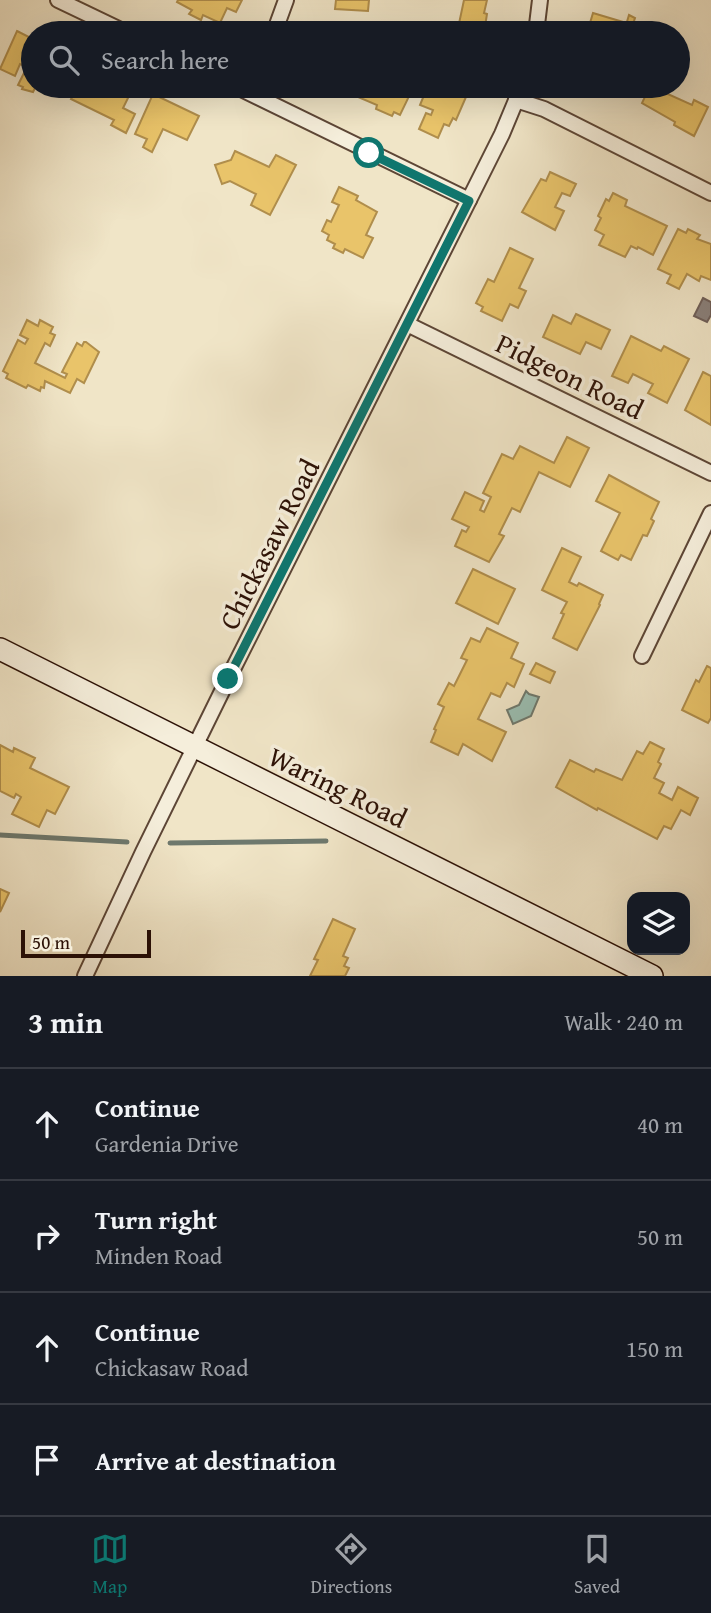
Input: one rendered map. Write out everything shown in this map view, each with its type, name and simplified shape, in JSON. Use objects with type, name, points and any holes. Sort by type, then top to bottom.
[{"type":"main road","name":"Waring Road","points":[[0,649],[652,976]]},
{"type":"street","points":[[58,0],[102,21]]},
{"type":"street","points":[[278,21],[286,0]]},
{"type":"street","points":[[537,21],[540,0]]},
{"type":"street","points":[[264,98],[469,201]]},
{"type":"street","points":[[516,100],[544,109],[711,193]]},
{"type":"street","name":"Chickasaw Road","points":[[85,976],[195,747],[469,201],[516,100]]},
{"type":"street","name":"Pidgeon Road","points":[[407,324],[711,473]]},
{"type":"street","points":[[642,656],[711,513]]},
{"type":"water","points":[[526,691],[539,697],[531,716],[513,724],[507,710],[519,705]]},
{"type":"building: Homes","points":[[242,0],[236,12],[227,8],[221,21],[203,15],[201,20],[189,14],[192,10],[177,2]]},
{"type":"building: Homes","points":[[336,0],[369,0],[368,11],[335,9]]},
{"type":"building: Homes","points":[[464,0],[487,0],[484,13],[487,14],[486,21],[460,21]]},
{"type":"building: Homes","points":[[593,13],[620,21],[591,21]]},
{"type":"building: Homes","points":[[629,15],[635,18],[634,21],[627,21]]},
{"type":"building: Homes","points":[[17,31],[21,33],[21,64],[15,76],[0,69]]},
{"type":"building: Homes","points":[[128,98],[123,108],[135,114],[126,133],[111,125],[114,120],[71,99]]},
{"type":"building: Homes","points":[[151,98],[161,98],[199,116],[187,140],[163,129],[152,152],[143,147],[147,139],[135,134]]},
{"type":"building: Homes","points":[[360,98],[408,98],[400,115],[394,112],[392,116],[376,109],[377,105]]},
{"type":"building: Homes","points":[[423,98],[466,98],[456,120],[453,118],[449,126],[444,124],[438,138],[419,129],[426,113],[431,115],[433,110],[420,105]]},
{"type":"building: Homes","points":[[644,98],[677,98],[692,105],[694,100],[708,107],[694,136],[642,103]]},
{"type":"building: Homes","points":[[235,151],[269,167],[276,155],[296,165],[270,215],[251,205],[256,194],[230,181],[222,184],[215,165],[231,160]]},
{"type":"building: Homes","points":[[550,172],[576,184],[570,196],[562,193],[555,207],[564,211],[555,230],[522,212],[541,179],[546,181]]},
{"type":"building: Homes","points":[[339,187],[358,196],[356,200],[377,212],[366,235],[373,238],[363,258],[345,249],[343,253],[333,248],[335,244],[327,240],[329,235],[322,231],[327,220],[331,222],[339,205],[332,202]]},
{"type":"building: Homes","points":[[613,193],[627,200],[625,206],[667,226],[653,255],[631,246],[625,257],[599,245],[604,235],[595,230],[601,218],[598,216],[606,199],[609,201]]},
{"type":"building: Homes","points":[[678,229],[686,233],[688,229],[700,235],[697,239],[711,244],[711,280],[701,276],[699,281],[687,274],[679,289],[667,283],[671,275],[658,269]]},
{"type":"building: Homes","points":[[510,248],[533,259],[519,288],[526,291],[518,308],[510,304],[502,321],[481,311],[483,307],[476,303],[488,279],[494,282]]},
{"type":"building: Homes","points":[[576,314],[610,330],[601,349],[586,342],[580,354],[543,337],[553,315],[571,324]]},
{"type":"building: Homes","points":[[27,320],[38,326],[40,320],[53,327],[50,333],[55,335],[50,346],[45,343],[35,363],[65,378],[67,374],[62,372],[77,343],[82,346],[86,342],[99,352],[84,383],[77,379],[70,393],[45,381],[44,388],[41,387],[40,391],[28,385],[26,388],[6,378],[8,374],[3,371],[18,340],[25,344],[28,339],[20,335]]},
{"type":"building: Homes","points":[[631,336],[661,351],[664,346],[689,359],[667,403],[648,393],[653,384],[633,374],[628,383],[612,376]]},
{"type":"building: Homes","points":[[703,372],[711,376],[711,425],[685,410]]},
{"type":"building: Homes","points":[[567,437],[589,448],[570,487],[539,472],[520,512],[512,508],[499,534],[504,536],[489,562],[455,546],[462,530],[466,532],[469,527],[452,519],[465,492],[484,501],[480,510],[484,512],[491,497],[483,493],[502,454],[513,459],[520,446],[554,463]]},
{"type":"building: Homes","points":[[609,475],[659,502],[647,536],[643,535],[631,560],[621,555],[618,560],[601,551],[620,513],[596,501]]},
{"type":"building: Homes","points":[[562,548],[581,557],[569,582],[577,586],[579,583],[603,595],[577,650],[553,638],[567,602],[542,590]]},
{"type":"building: Homes","points":[[473,569],[515,589],[498,624],[456,603]]},
{"type":"building: Homes","points":[[487,628],[518,643],[511,658],[524,664],[514,687],[507,683],[500,697],[491,693],[478,719],[506,732],[492,761],[463,744],[458,755],[431,742],[444,707],[438,704],[449,683],[454,686],[467,660],[461,658],[471,638],[480,642]]},
{"type":"building: Homes","points":[[536,663],[555,672],[550,683],[530,674]]},
{"type":"building: Homes","points":[[707,666],[711,668],[711,718],[708,723],[682,710],[696,680],[699,682]]},
{"type":"building: Homes","points":[[650,742],[664,749],[654,778],[664,783],[659,793],[672,800],[678,787],[698,798],[690,815],[681,810],[671,829],[664,826],[657,839],[556,787],[570,760],[594,772],[596,769],[622,780],[637,751],[643,754]]},
{"type":"building: Homes","points":[[0,745],[35,758],[30,768],[69,787],[55,814],[47,810],[39,827],[12,814],[21,797],[16,794],[14,798],[0,791]]},
{"type":"building: Homes","points":[[0,889],[9,893],[0,912]]},
{"type":"building: Homes","points":[[333,919],[355,929],[343,956],[348,958],[344,966],[349,968],[345,976],[310,976],[318,960],[314,959]]},
{"type":"building: Industry","points":[[703,298],[711,302],[711,315],[707,322],[694,316]]},
{"type":"waterway","points":[[0,835],[127,842]]},
{"type":"waterway","points":[[170,843],[326,841]]},
{"type":"route","points":[[228,679],[469,201],[369,153]]}]
